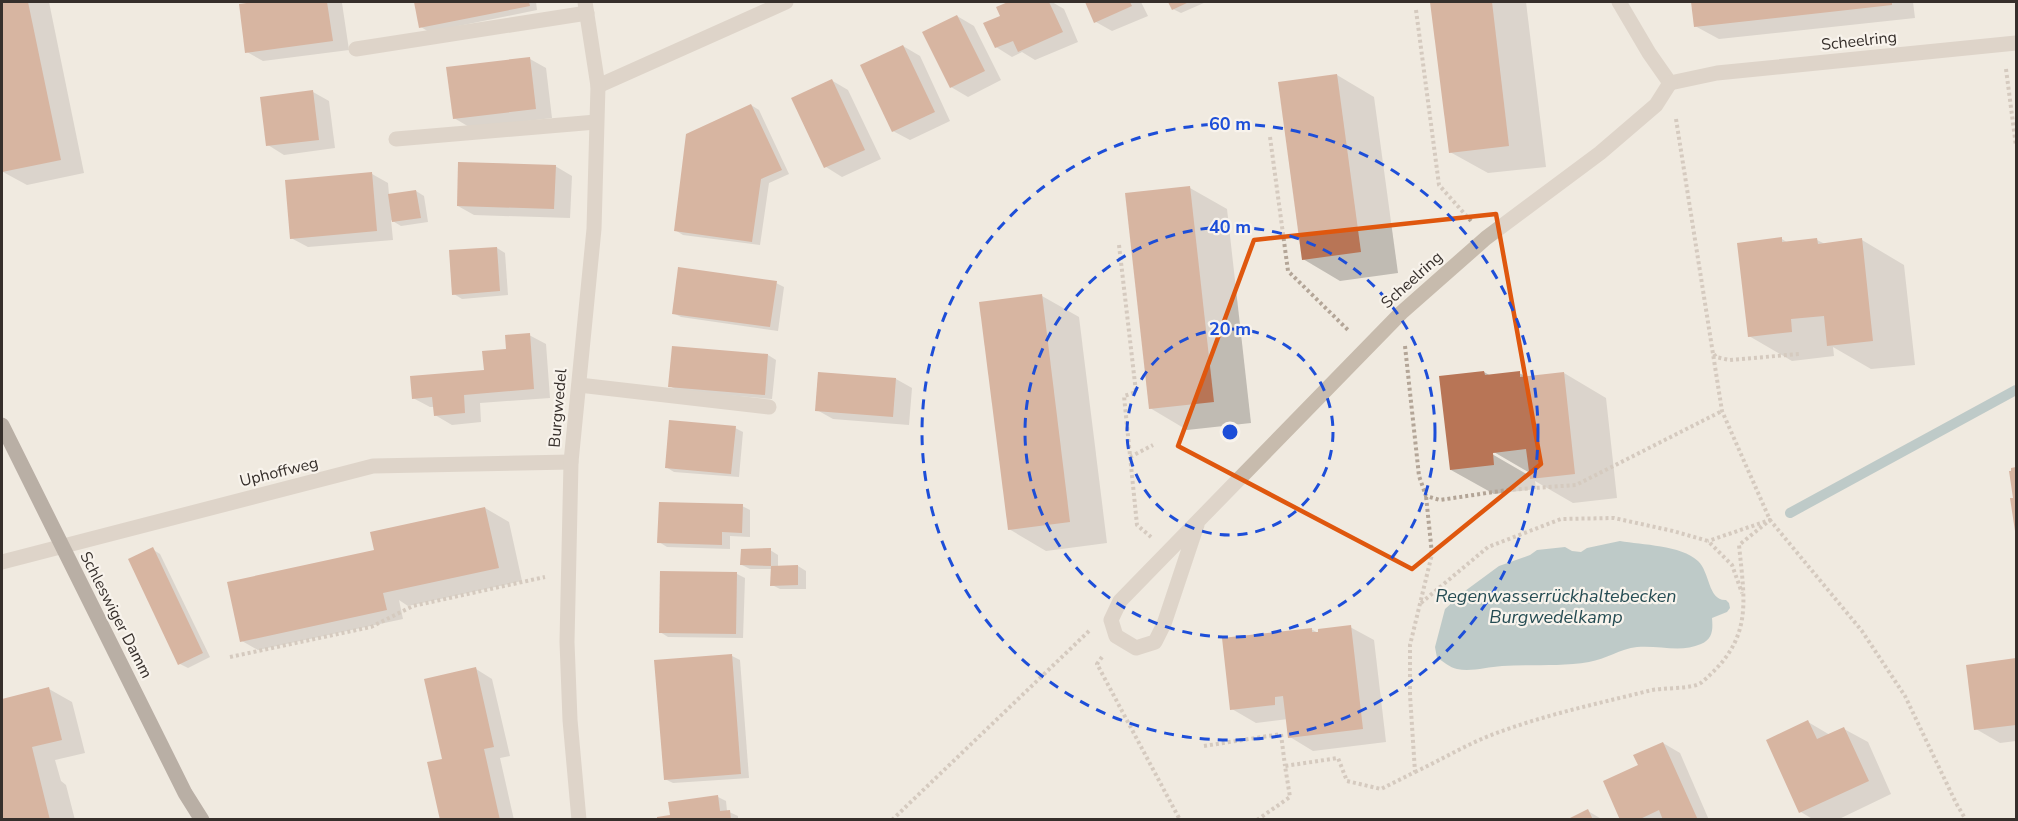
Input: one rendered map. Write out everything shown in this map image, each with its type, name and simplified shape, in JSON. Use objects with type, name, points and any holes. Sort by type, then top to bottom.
[{"type":"main road","name":"Schleswiger Damm","points":[[2,425],[185,793],[202,819]]},
{"type":"street","points":[[598,86],[786,2]]},
{"type":"street","points":[[1619,2],[1648,53],[1670,83]]},
{"type":"street","points":[[356,49],[586,7]]},
{"type":"street","name":"Burgwedel","points":[[579,819],[570,720],[567,642],[571,462],[594,229],[598,86],[586,7]]},
{"type":"street","name":"Scheelring","points":[[1120,601],[1197,525],[1401,313],[1486,238],[1600,153],[1656,105],[1670,83],[1717,73],[2010,44]]},
{"type":"street","points":[[396,139],[596,122]]},
{"type":"street","points":[[579,385],[769,407]]},
{"type":"street","name":"Uphoffweg","points":[[2,562],[373,466],[571,462]]},
{"type":"street","name":"Scheelring","points":[[1116,636],[1136,648],[1155,642],[1164,624],[1197,525]]},
{"type":"street","points":[[1116,636],[1111,620],[1120,601]]},
{"type":"path","points":[[1416,10],[1438,184],[1486,238]]},
{"type":"path","points":[[2010,44],[2016,146]]},
{"type":"path","points":[[1670,83],[1722,411],[1770,520],[1862,631],[1905,696],[1956,803],[1966,819]]},
{"type":"path","points":[[1270,137],[1288,271],[1366,348]]},
{"type":"path","points":[[1119,245],[1136,392],[1124,396],[1137,525],[1169,553]]},
{"type":"path","points":[[1401,313],[1419,476],[1426,496],[1432,554],[1410,645],[1410,695],[1415,772]]},
{"type":"path","points":[[1711,345],[1716,357],[1729,360],[1800,354]]},
{"type":"path","points":[[1426,496],[1440,500],[1508,490],[1576,485],[1722,411]]},
{"type":"path","points":[[1130,457],[1153,445]]},
{"type":"path","points":[[1419,604],[1488,547],[1561,519],[1614,518],[1708,541],[1732,565],[1745,600]]},
{"type":"path","points":[[1708,541],[1770,520]]},
{"type":"path","points":[[1285,766],[1338,758],[1347,781],[1382,789],[1491,735],[1542,717],[1651,690],[1700,684],[1726,656],[1741,631],[1745,600],[1740,545],[1770,520]]},
{"type":"path","points":[[230,657],[371,627],[413,606],[569,572]]},
{"type":"path","points":[[891,819],[1120,601]]},
{"type":"path","points":[[1116,636],[1097,663],[1180,819]]},
{"type":"path","points":[[1204,746],[1281,734],[1290,797],[1257,819]]},
{"type":"highlighted area","points":[[1496,214],[1541,464],[1412,569],[1178,446],[1254,240]]},
{"type":"water","name":"Regenwasserrückhaltebecken Burgwedelkamp","points":[[1620,541],[1661,546],[1682,552],[1698,561],[1712,591],[1720,599],[1726,600],[1730,608],[1727,612],[1712,618],[1712,630],[1705,642],[1686,648],[1631,648],[1595,661],[1578,664],[1502,666],[1462,670],[1437,658],[1435,647],[1445,609],[1499,566],[1530,555],[1537,550],[1565,547],[1581,552],[1587,548]]},
{"type":"building","points":[[2,2],[28,2],[61,160],[2,172]]},
{"type":"building","points":[[327,2],[333,41],[245,53],[239,4]]},
{"type":"building","points":[[414,2],[529,2],[530,6],[419,28]]},
{"type":"building","points":[[1008,2],[1049,2],[1063,32],[1018,52],[1013,41],[995,48],[983,23],[1000,16],[996,7]]},
{"type":"building","points":[[1085,2],[1130,2],[1132,6],[1094,23]]},
{"type":"building","points":[[1168,2],[1189,2],[1172,10]]},
{"type":"building","points":[[1430,2],[1492,2],[1509,146],[1449,153]]},
{"type":"building","points":[[1691,2],[1892,2],[1892,5],[1694,27]]},
{"type":"building","points":[[957,15],[985,71],[950,88],[922,32]]},
{"type":"building","points":[[903,45],[935,112],[892,132],[860,65]]},
{"type":"building","points":[[530,57],[536,109],[453,119],[446,67]]},
{"type":"building","points":[[1337,74],[1361,252],[1302,260],[1278,82]]},
{"type":"building","points":[[832,79],[865,150],[824,168],[791,98]]},
{"type":"building","points":[[313,90],[319,140],[266,146],[260,97]]},
{"type":"building","points":[[751,104],[782,170],[761,179],[752,242],[674,231],[686,134]]},
{"type":"building","points":[[458,162],[556,165],[554,209],[457,206]]},
{"type":"building","points":[[372,172],[377,231],[290,239],[285,180]]},
{"type":"building","points":[[1190,186],[1214,402],[1149,409],[1125,193]]},
{"type":"building","points":[[416,190],[421,218],[392,222],[388,194]]},
{"type":"building","points":[[1782,237],[1782,242],[1817,238],[1818,244],[1862,238],[1873,341],[1827,346],[1824,316],[1791,319],[1792,332],[1748,337],[1737,243]]},
{"type":"building","points":[[497,247],[500,291],[452,295],[449,250]]},
{"type":"building","points":[[678,267],[777,281],[770,327],[672,314]]},
{"type":"building","points":[[1042,294],[1070,522],[1008,530],[979,302]]},
{"type":"building","points":[[530,333],[534,389],[464,395],[465,413],[434,416],[432,397],[412,399],[410,376],[484,370],[482,351],[506,349],[505,335]]},
{"type":"building","points":[[672,346],[768,354],[765,395],[668,387]]},
{"type":"building","points":[[1484,371],[1485,375],[1520,371],[1520,377],[1564,372],[1575,474],[1530,479],[1526,449],[1493,453],[1494,465],[1450,470],[1439,376]]},
{"type":"building","points":[[818,372],[896,378],[893,417],[815,411]]},
{"type":"building","points":[[669,420],[736,426],[731,474],[665,468]]},
{"type":"building","points":[[2016,467],[2016,531],[2015,531],[2009,471]]},
{"type":"building","points":[[659,502],[743,504],[742,533],[722,532],[722,545],[657,543]]},
{"type":"building","points":[[485,507],[499,568],[383,593],[387,610],[240,642],[227,582],[374,550],[370,532]]},
{"type":"building","points":[[153,547],[203,653],[178,665],[128,559]]},
{"type":"building","points":[[771,548],[771,566],[740,565],[741,549]]},
{"type":"building","points":[[798,565],[798,585],[770,586],[771,566]]},
{"type":"building","points":[[660,571],[737,572],[736,634],[659,633]]},
{"type":"building","points":[[1351,625],[1363,729],[1288,738],[1283,696],[1275,697],[1275,705],[1230,710],[1222,638],[1312,628],[1312,632],[1318,632],[1318,629]]},
{"type":"building","points":[[732,654],[741,774],[664,780],[654,660]]},
{"type":"building","points":[[2016,658],[2016,725],[1974,730],[1966,665]]},
{"type":"building","points":[[476,667],[494,747],[484,749],[500,820],[440,820],[427,762],[442,759],[424,679]]},
{"type":"building","points":[[49,687],[62,740],[32,747],[50,820],[2,820],[2,699]]},
{"type":"building","points":[[1808,720],[1817,739],[1844,727],[1869,781],[1799,813],[1766,740]]},
{"type":"building","points":[[1663,742],[1698,820],[1663,820],[1659,810],[1638,820],[1620,820],[1603,781],[1638,765],[1633,755]]},
{"type":"building","points":[[718,795],[720,811],[730,810],[731,820],[657,820],[657,817],[670,815],[668,802]]},
{"type":"building","points":[[1588,809],[1593,820],[1566,820]]},
{"type":"waterway","points":[[1790,513],[2016,390]]}]
